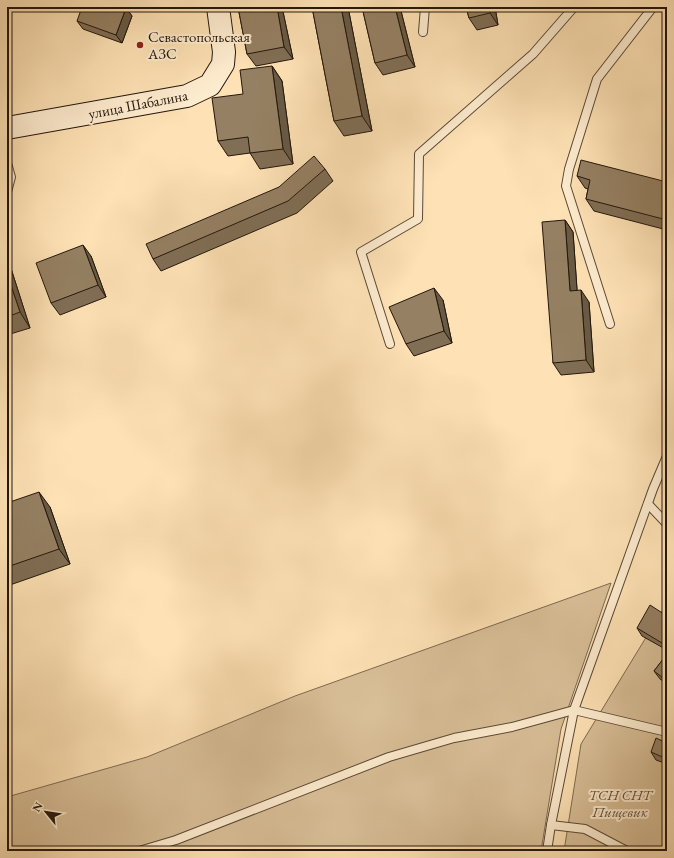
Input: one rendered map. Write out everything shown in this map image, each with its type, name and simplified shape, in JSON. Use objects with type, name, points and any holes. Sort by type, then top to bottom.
[{"type":"main road","name":"улица Шабалина","points":[[7,128],[187,96],[210,85],[223,64],[224,52],[218,7]]},
{"type":"lane","points":[[423,32],[425,7]]},
{"type":"lane","points":[[390,344],[361,252],[418,219],[419,154],[533,54],[574,7]]},
{"type":"lane","points":[[610,324],[566,186],[569,169],[597,80],[653,7]]},
{"type":"lane","points":[[7,163],[11,177],[7,192]]},
{"type":"lane","points":[[547,851],[574,710],[653,489],[667,456]]},
{"type":"lane","points":[[648,504],[667,524]]},
{"type":"lane","points":[[139,851],[176,840],[389,757],[454,738],[512,727],[574,710],[667,732]]},
{"type":"lane","points":[[551,825],[585,829],[627,851]]},
{"type":"green space","points":[[611,583],[561,729],[541,851],[7,851],[7,797],[147,757],[295,696]]},
{"type":"green space","name":"ТСН СНТ Пищевик","points":[[667,603],[667,851],[564,851],[581,744]]},
{"type":"building","points":[[82,7],[126,8],[116,35],[77,21]]},
{"type":"building","points":[[238,7],[277,7],[284,47],[247,54]]},
{"type":"building","points":[[312,7],[341,7],[362,116],[334,121]]},
{"type":"building","points":[[362,7],[395,7],[407,55],[375,63]]},
{"type":"building","points":[[466,7],[489,7],[490,13],[469,18]]},
{"type":"building","points":[[272,66],[283,149],[250,153],[248,137],[218,141],[212,98],[243,94],[240,70]]},
{"type":"building","points":[[314,156],[325,169],[288,201],[153,259],[146,244],[279,187]]},
{"type":"building","points":[[581,160],[667,182],[667,220],[586,199],[590,180],[577,176]]},
{"type":"building","points":[[565,220],[570,291],[581,290],[586,360],[553,363],[542,222]]},
{"type":"building","points":[[83,245],[98,285],[51,303],[36,263]]},
{"type":"building","points":[[7,274],[20,312],[7,317]]},
{"type":"building","points":[[434,288],[444,331],[406,344],[389,307]]},
{"type":"building","points":[[39,492],[59,549],[7,567],[7,503]]},
{"type":"building","points":[[650,605],[667,616],[667,634],[662,643],[637,628]]},
{"type":"building","points":[[667,654],[667,681],[654,671]]},
{"type":"building","points":[[656,738],[667,743],[667,759],[651,752]]},
{"type":"place","name":"Севастопольская АЗС","points":[[140,45]]}]
